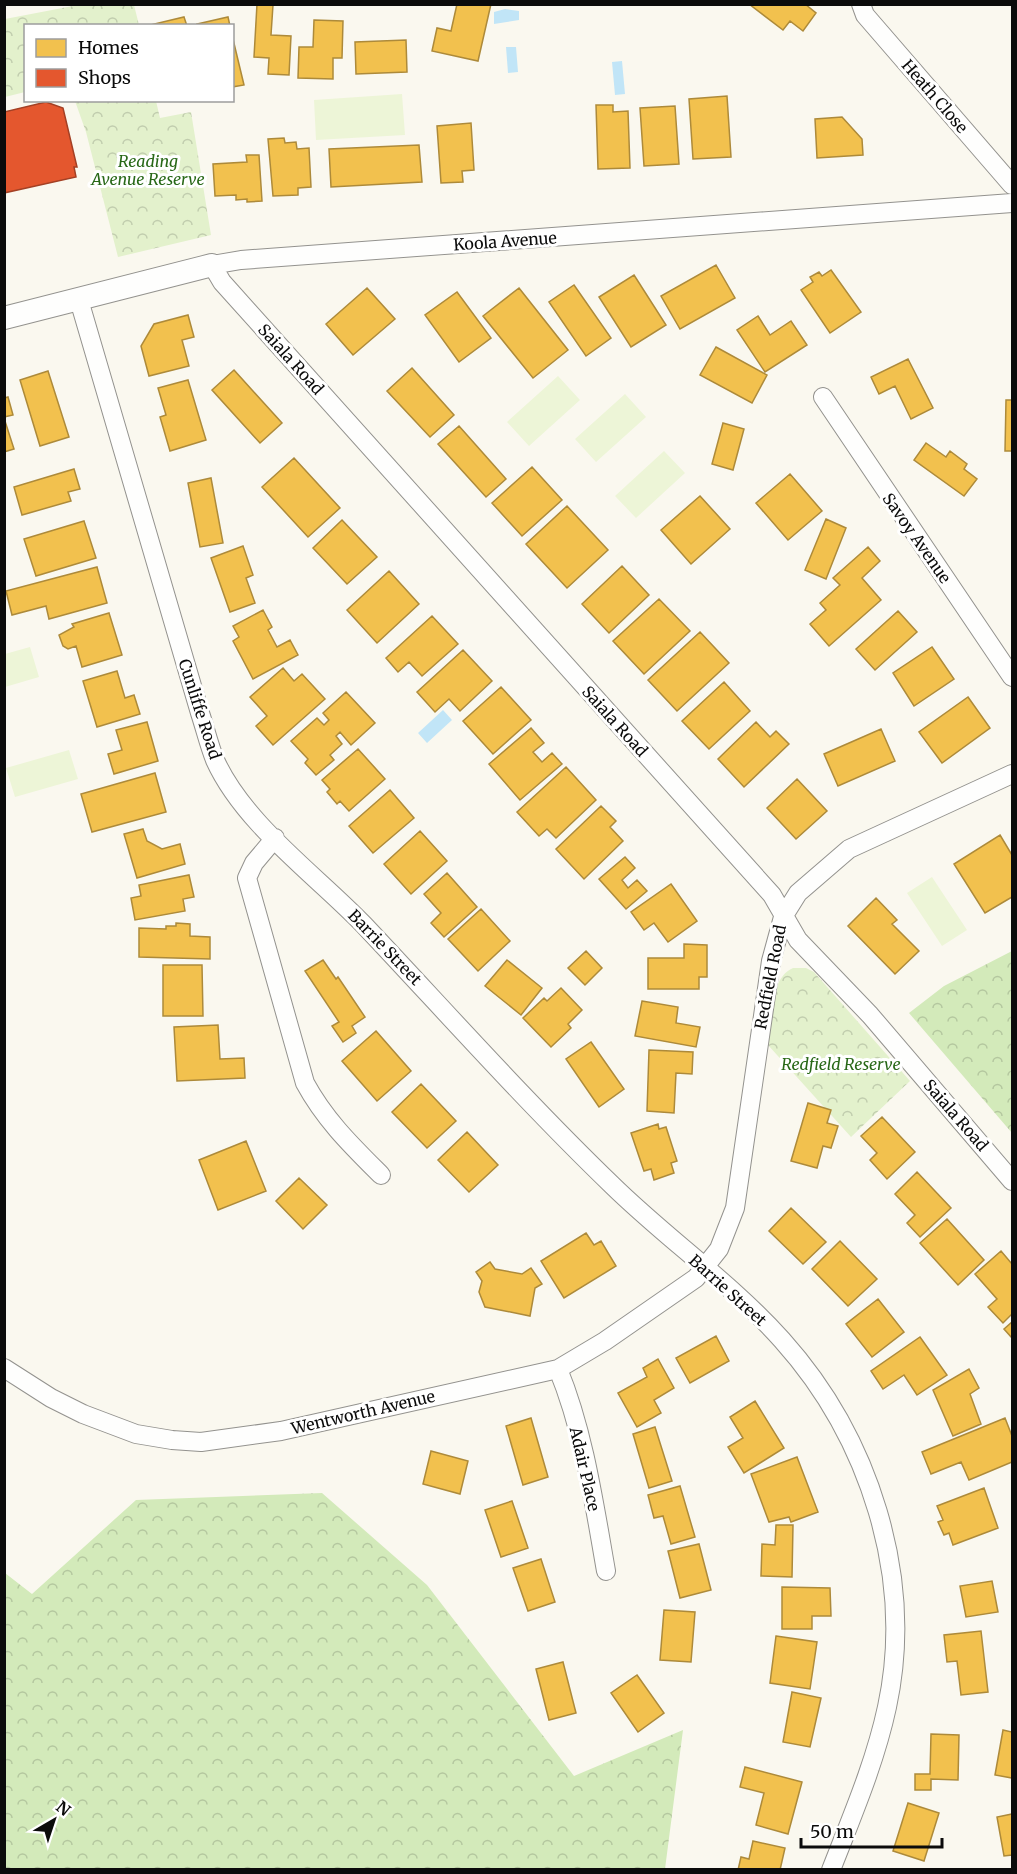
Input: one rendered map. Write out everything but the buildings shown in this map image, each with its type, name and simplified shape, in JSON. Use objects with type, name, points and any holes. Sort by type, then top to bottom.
[{"type":"street","name":"Heath Close","points":[[861,4],[865,15],[1012,185]]},
{"type":"street","name":"Koola Avenue","points":[[4,318],[241,260],[1012,203]]},
{"type":"street","name":"Saiala Road","points":[[213,265],[235,296],[772,895],[798,940],[863,1008],[1012,1181]]},
{"type":"street","name":"Cunliffe Road","points":[[79,300],[215,761],[238,799],[274,838]]},
{"type":"street","name":"Savoy Avenue","points":[[823,398],[1012,677]]},
{"type":"street","name":"Redfield Road","points":[[706,1268],[728,1231],[735,1208],[763,1002],[783,917],[798,893],[812,878],[849,849],[1012,774]]},
{"type":"street","points":[[274,838],[254,863],[247,879],[305,1083],[318,1107],[336,1129],[381,1175]]},
{"type":"street","name":"Barrie Street","points":[[274,838],[346,907],[613,1186],[706,1268],[782,1340],[820,1389],[859,1456],[871,1484],[888,1550],[894,1622],[894,1661],[888,1704],[878,1746],[831,1869]]},
{"type":"street","name":"Wentworth Avenue","points":[[4,1368],[51,1398],[114,1427],[172,1440],[201,1442],[281,1431],[558,1369],[605,1341],[696,1278],[706,1268]]},
{"type":"street","name":"Adair Place","points":[[558,1369],[567,1391],[591,1489],[606,1570]]},
{"type":"green space","points":[[78,5],[134,5],[139,24],[24,24],[24,92],[5,97],[5,19]]},
{"type":"green space","points":[[402,94],[405,135],[316,140],[314,100]]},
{"type":"green space","name":"Reading Avenue Reserve","points":[[75,102],[156,102],[160,118],[191,112],[211,235],[118,257],[86,132]]},
{"type":"green space","points":[[558,376],[580,400],[529,446],[507,422]]},
{"type":"green space","points":[[625,394],[646,417],[596,462],[575,439]]},
{"type":"green space","points":[[664,451],[685,473],[636,518],[615,496]]},
{"type":"green space","points":[[30,647],[39,677],[5,687],[5,654]]},
{"type":"green space","points":[[69,750],[78,779],[15,797],[6,768]]},
{"type":"green space","points":[[932,877],[967,930],[942,946],[907,893]]},
{"type":"green space","points":[[1012,951],[1012,1133],[909,1013],[944,986]]},
{"type":"green space","name":"Redfield Reserve","points":[[793,968],[806,968],[814,972],[910,1081],[851,1137],[768,1045],[775,991],[785,973]]},
{"type":"green space","points":[[322,1493],[427,1585],[574,1776],[683,1730],[665,1869],[5,1869],[5,1573],[32,1594],[136,1500]]},
{"type":"water","points":[[505,9],[519,11],[519,20],[494,24],[494,12]]},
{"type":"water","points":[[506,47],[516,47],[518,72],[508,73]]},
{"type":"water","points":[[622,61],[625,94],[615,95],[612,62]]},
{"type":"water","points":[[443,710],[452,720],[427,743],[418,733]]}]
